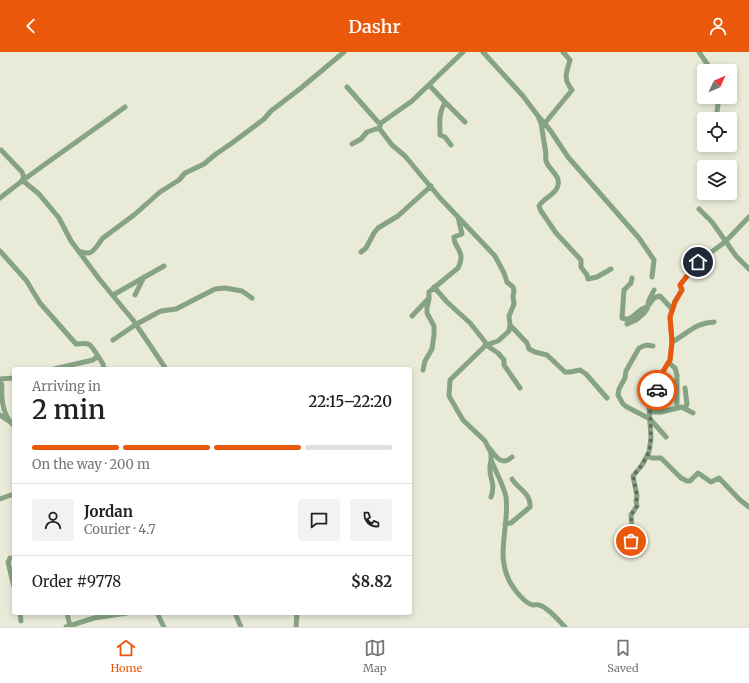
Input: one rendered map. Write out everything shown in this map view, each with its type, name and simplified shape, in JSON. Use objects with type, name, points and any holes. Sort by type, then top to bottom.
[{"type":"street","points":[[79,251],[90,253],[94,251],[103,238],[160,192],[179,180],[185,173],[204,164],[232,143],[344,52]]},
{"type":"street","points":[[352,144],[412,101],[463,52]]},
{"type":"street","points":[[483,52],[544,123],[568,157],[639,238],[654,260],[652,277]]},
{"type":"street","points":[[544,123],[572,90],[566,82],[566,74],[570,60],[563,52]]},
{"type":"street","points":[[699,52],[707,64]]},
{"type":"street","points":[[430,84],[445,102],[466,122]]},
{"type":"street","points":[[347,87],[378,122],[392,145],[405,156],[440,198],[495,256],[507,282],[513,287],[514,304],[509,316],[509,331],[503,337],[486,345],[450,380],[449,396],[463,420],[485,441],[498,459],[508,461],[512,457]]},
{"type":"street","points":[[445,102],[440,112],[440,135],[445,137],[451,145]]},
{"type":"street","points":[[0,198],[23,179],[76,144],[125,107]]},
{"type":"street","points":[[538,116],[541,123],[546,162],[558,178],[557,189],[539,206],[541,211],[556,233],[581,260],[581,267],[588,279],[596,277],[611,269]]},
{"type":"street","points":[[1,150],[22,172],[23,179],[39,194],[59,218],[68,238],[135,325],[165,367]]},
{"type":"street","points":[[361,252],[366,248],[378,228],[398,216],[431,186]]},
{"type":"street","points":[[699,209],[712,222],[736,256],[749,269]]},
{"type":"street","points":[[423,370],[425,362],[432,349],[434,335],[434,326],[427,313],[429,292],[458,268],[460,263],[461,253],[454,240],[454,237],[462,234],[458,217]]},
{"type":"street","points":[[630,550],[632,530],[631,515],[637,506],[637,496],[633,476],[647,456],[650,446],[650,407],[656,392],[658,380],[669,363],[672,342],[670,317],[675,302],[682,290],[680,285],[698,262],[725,242],[749,217]]},
{"type":"street","points":[[0,251],[26,280],[40,303],[76,344],[84,342],[90,344],[104,367]]},
{"type":"street","points":[[113,296],[164,266]]},
{"type":"street","points":[[135,295],[144,277]]},
{"type":"street","points":[[632,278],[631,283],[623,291],[622,318],[633,318],[641,310],[647,307]]},
{"type":"street","points":[[434,287],[447,302],[470,323],[486,345],[498,353],[504,360],[504,365],[520,388]]},
{"type":"street","points":[[113,340],[135,325],[161,311],[176,309],[215,289],[225,288],[242,291],[252,298]]},
{"type":"street","points":[[647,307],[648,300],[654,290]]},
{"type":"street","points":[[627,324],[639,319],[647,309],[651,300],[656,297],[660,296],[672,309]]},
{"type":"street","points":[[412,316],[429,298]]},
{"type":"street","points":[[672,342],[704,322],[714,322]]},
{"type":"street","points":[[510,324],[527,343],[529,349],[534,352],[547,355],[565,372],[580,370],[586,374],[607,398]]},
{"type":"street","points":[[653,346],[646,345],[639,348],[626,371],[625,378],[618,388],[618,395],[627,408],[650,419],[666,437]]},
{"type":"street","points":[[62,367],[92,360],[98,356]]},
{"type":"street","points":[[669,363],[675,368],[677,374],[677,408]]},
{"type":"street","points":[[0,379],[12,378]]},
{"type":"street","points":[[0,382],[2,385],[1,392],[7,420]]},
{"type":"street","points":[[685,388],[687,404],[685,409]]},
{"type":"street","points":[[650,412],[661,412],[682,407],[693,413]]},
{"type":"street","points":[[0,415],[12,424]]},
{"type":"street","points":[[489,448],[491,460],[506,495],[502,548],[504,565],[513,587],[528,603],[531,605],[539,605],[544,607],[565,627]]},
{"type":"street","points":[[647,456],[652,458],[661,458],[687,482],[698,473],[711,482],[719,478],[740,500],[749,507]]},
{"type":"street","points":[[491,460],[490,475],[494,489],[491,497]]},
{"type":"street","points":[[505,524],[511,523],[530,507],[531,502],[528,495],[512,479]]},
{"type":"street","points":[[0,498],[12,495]]},
{"type":"street","points":[[10,558],[8,562],[12,579]]},
{"type":"street","points":[[20,615],[21,621]]},
{"type":"street","points":[[67,615],[68,626],[94,618],[114,615]]},
{"type":"street","points":[[158,615],[164,627]]},
{"type":"street","points":[[237,615],[240,626]]},
{"type":"street","points":[[296,627],[297,615]]},
{"type":"way so far","points":[[631,541],[631,515],[637,506],[637,496],[633,476],[642,465],[649,452],[651,438],[650,407],[657,390]]},
{"type":"route","points":[[657,390],[658,380],[670,360],[672,342],[670,334],[670,317],[675,302],[682,290],[680,285],[698,262]]}]
